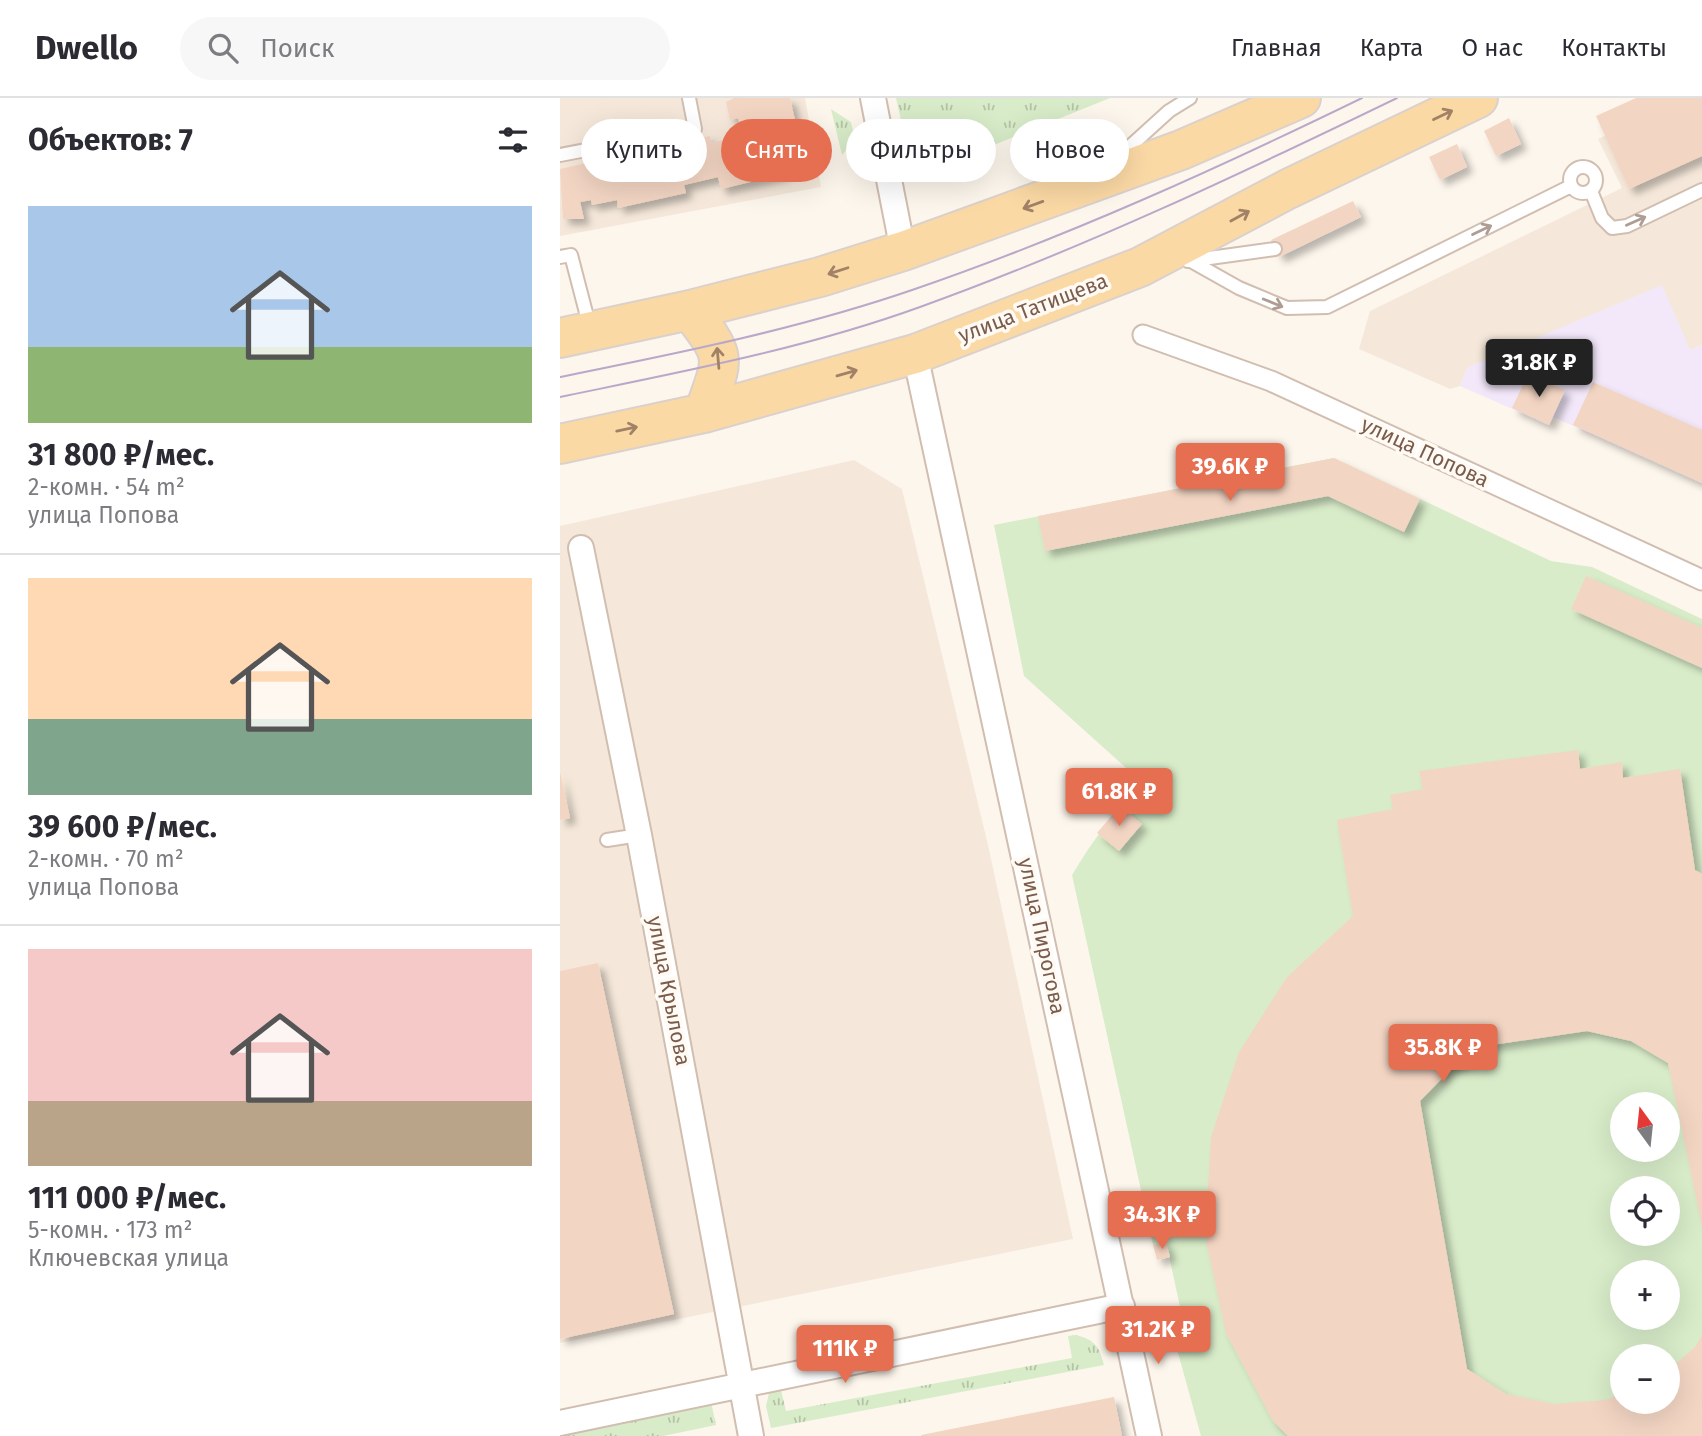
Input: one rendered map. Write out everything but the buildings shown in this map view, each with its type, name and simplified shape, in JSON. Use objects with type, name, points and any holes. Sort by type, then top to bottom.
[{"type":"main road","points":[[575,334],[690,310],[820,277],[903,251],[1086,186],[1244,124],[1301,98]]},
{"type":"main road","name":"улица Татищева","points":[[560,444],[704,413],[915,354],[1139,267],[1288,189],[1478,98]]},
{"type":"main road","points":[[690,310],[716,345],[721,364],[704,413]]},
{"type":"street","points":[[873,98],[903,251]]},
{"type":"street","name":"улица Попова","points":[[1143,335],[1271,381],[1702,580]]},
{"type":"street","name":"улица Пирогова","points":[[915,354],[1149,1436]]},
{"type":"street","name":"улица Крылова","points":[[581,548],[639,835],[751,1436]]},
{"type":"street","points":[[560,1423],[1122,1306]]},
{"type":"lane","points":[[560,155],[695,129],[689,98]]},
{"type":"lane","points":[[1086,186],[1169,111],[1190,98]]},
{"type":"lane","points":[[1581,166],[1590,168],[1595,175],[1595,184],[1591,191],[1583,193],[1571,186],[1569,177],[1573,170],[1581,166]]},
{"type":"lane","points":[[1191,261],[1239,288],[1287,308],[1327,307],[1571,186]]},
{"type":"lane","points":[[1591,191],[1602,218],[1612,228],[1627,226],[1702,190]]},
{"type":"lane","points":[[1139,267],[1275,249]]},
{"type":"lane","points":[[560,257],[571,255],[575,334]]},
{"type":"lane","points":[[607,841],[639,835]]},
{"type":"shaded area","points":[[560,98],[805,98],[809,119],[721,119],[721,182],[820,182],[821,187],[560,236]]},
{"type":"shaded area","points":[[1683,98],[1702,98],[1702,345],[1690,350],[1468,367],[1460,386],[1450,389],[1359,349],[1370,311],[1622,188],[1598,139]]},
{"type":"shaded area","points":[[1662,285],[1690,350],[1702,345],[1702,483],[1553,417],[1549,425],[1460,386],[1468,367]]},
{"type":"shaded area","points":[[854,460],[902,489],[988,845],[1073,1239],[560,1343],[560,526]]},
{"type":"green space","points":[[896,98],[1110,98],[1058,119],[1010,119],[1010,139],[996,144],[996,119],[901,119]]},
{"type":"green space","points":[[831,109],[846,119],[846,150],[842,155]]},
{"type":"green space","points":[[1334,458],[1551,561],[1592,567],[1702,619],[1702,1436],[1201,1436],[1175,1342],[1187,1339],[1166,1242],[1153,1245],[1072,875],[1105,826],[1144,784],[1024,676],[994,525]]},
{"type":"green space","points":[[1076,1335],[1095,1345],[1104,1365],[771,1428],[766,1406],[769,1393],[781,1390],[786,1411],[1072,1358],[1068,1336]]},
{"type":"green space","points":[[711,1402],[716,1425],[663,1436],[560,1436]]},
{"type":"tram line","points":[[560,377],[783,328],[915,289],[1086,224],[1362,98]]},
{"type":"tram line","points":[[560,397],[787,347],[920,307],[1102,235],[1397,98]]}]
